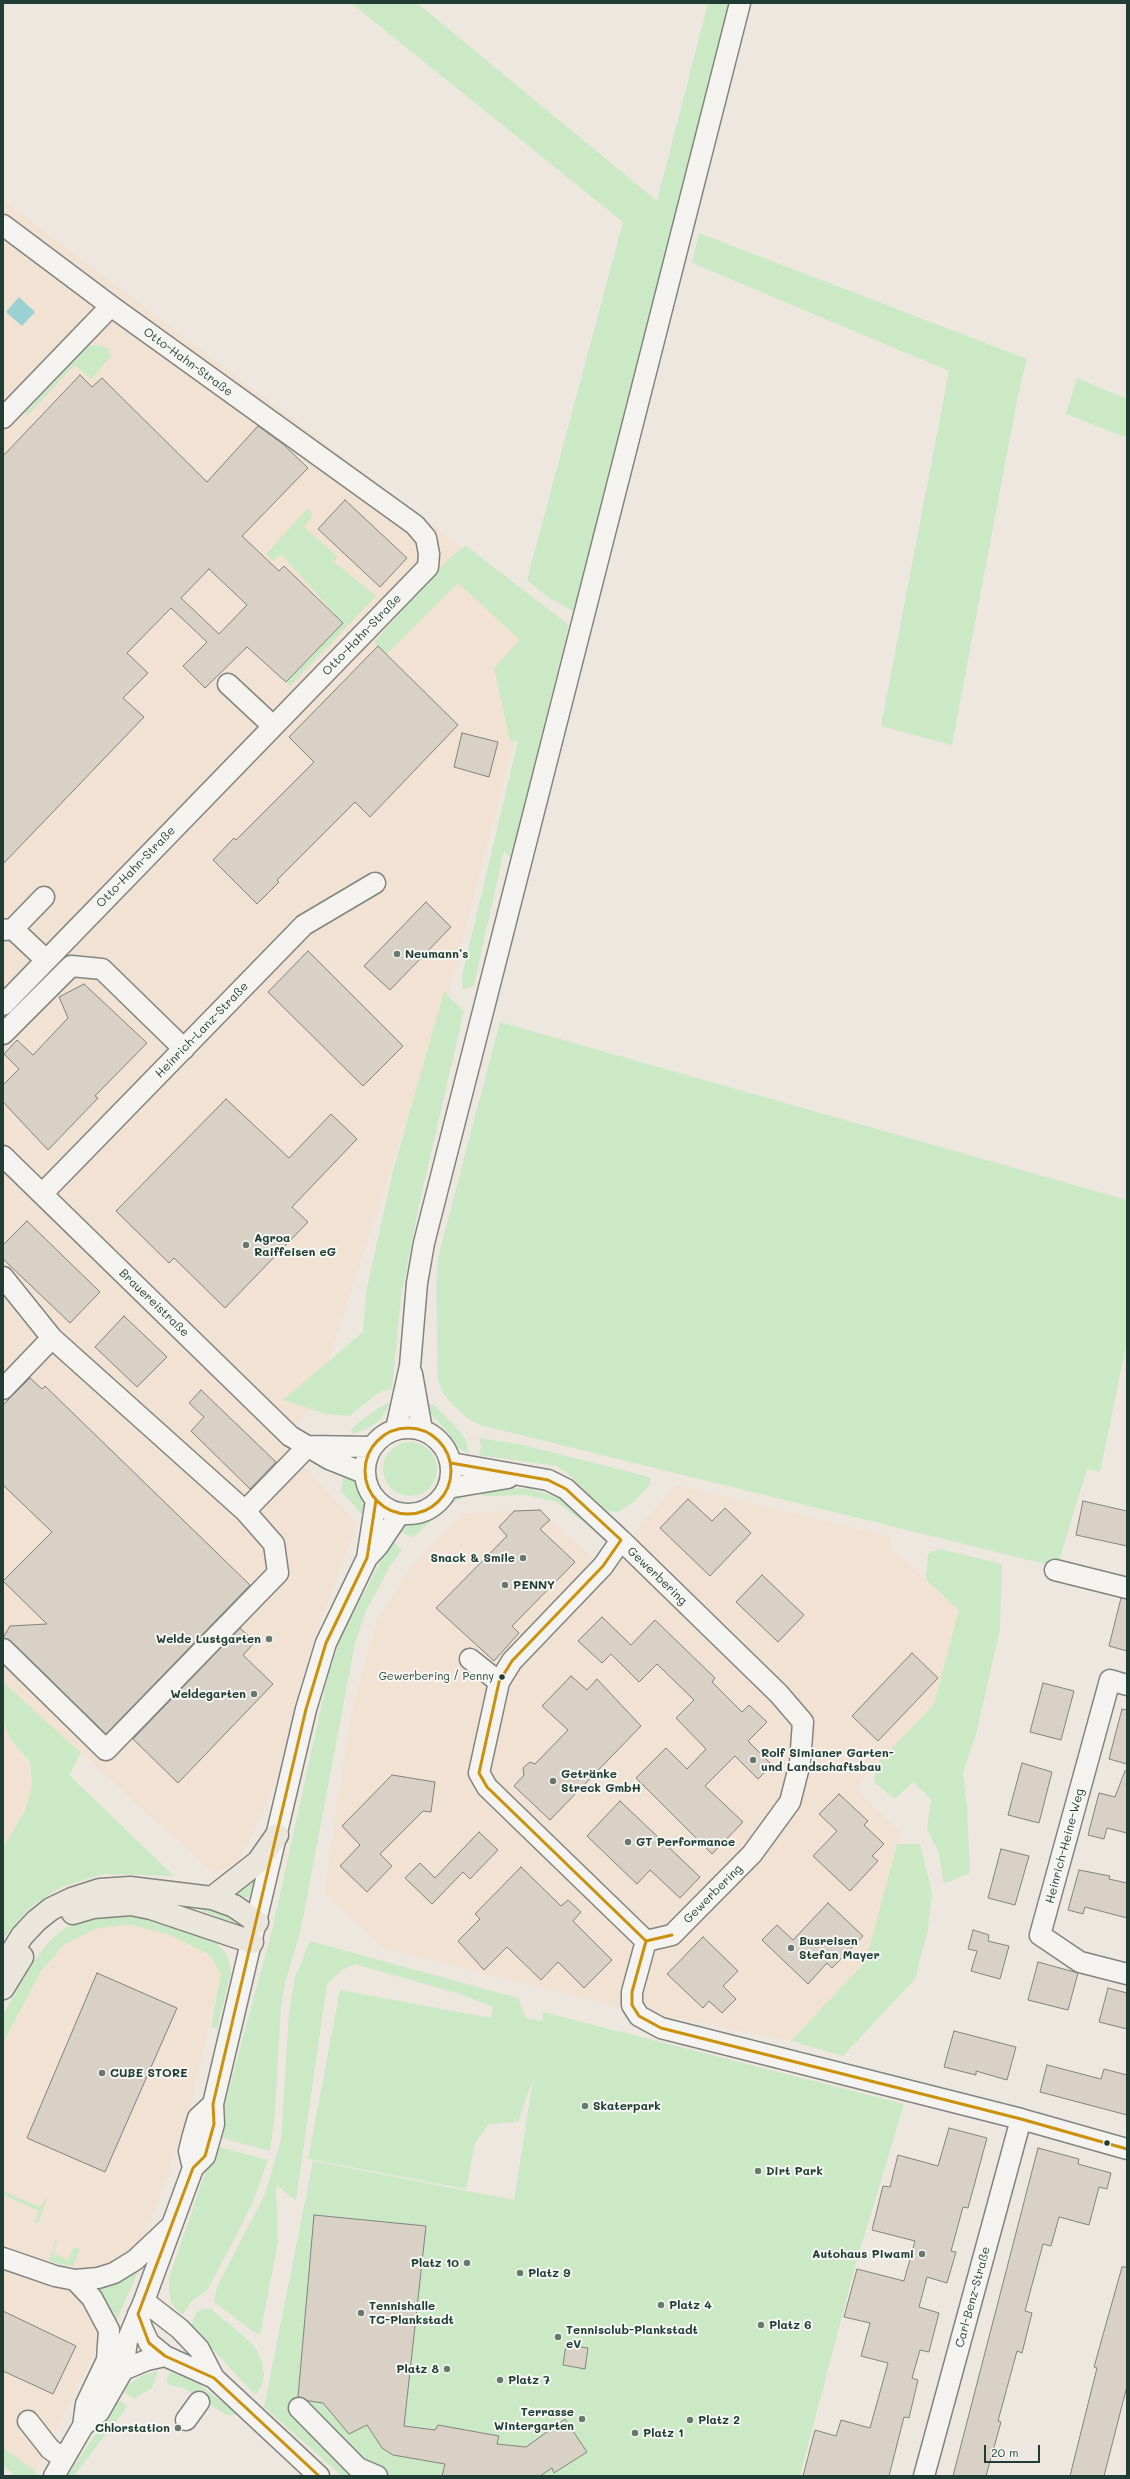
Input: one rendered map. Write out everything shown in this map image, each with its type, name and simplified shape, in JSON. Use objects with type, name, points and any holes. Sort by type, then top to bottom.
[{"type":"highway","points":[[212,1898],[240,1879],[258,1862],[277,1835]]},
{"type":"highway","points":[[3,1967],[22,1936],[36,1921],[51,1909],[72,1899],[100,1890],[130,1888],[212,1898],[234,1906],[255,1932]]},
{"type":"highway","points":[[3,1988],[32,1943],[51,1924],[73,1912],[93,1907],[131,1904],[255,1932]]},
{"type":"street","points":[[396,1429],[410,1366],[417,1283],[424,1243],[740,3]]},
{"type":"street","name":"Otto-Hahn-Straße","points":[[3,225],[111,306],[415,525],[426,538],[429,554],[428,567],[3,1005]]},
{"type":"street","points":[[3,418],[111,306]]},
{"type":"street","points":[[228,684],[273,726]]},
{"type":"street","name":"Heinrich-Lanz-Straße","points":[[42,1194],[184,1050],[304,925],[375,883]]},
{"type":"street","points":[[44,897],[8,930],[46,960]]},
{"type":"street","points":[[3,1034],[71,966],[102,969],[184,1050]]},
{"type":"street","name":"Brauereistraße","points":[[3,1156],[290,1436],[329,1460],[364,1473]]},
{"type":"street","points":[[3,1277],[52,1338],[245,1510],[274,1544],[278,1573],[106,1750],[3,1649]]},
{"type":"street","points":[[3,1389],[52,1338]]},
{"type":"street","points":[[410,1366],[422,1430]]},
{"type":"street","points":[[414,1428],[422,1430],[441,1442],[450,1463],[448,1488],[440,1500],[428,1509],[415,1514],[391,1511],[376,1500],[368,1488],[364,1473],[365,1460],[371,1447],[386,1433],[396,1429],[414,1428]]},
{"type":"street","points":[[245,1510],[308,1446]]},
{"type":"street","name":"Brauereistraße","points":[[308,1446],[371,1447]]},
{"type":"street","points":[[450,1463],[548,1480],[566,1489],[621,1540]]},
{"type":"street","points":[[448,1488],[519,1475]]},
{"type":"street","points":[[367,1558],[376,1500]]},
{"type":"street","points":[[54,2476],[83,2426],[99,2412],[115,2365],[141,2308],[193,2168],[205,2156],[214,2124],[213,2104],[255,1932],[306,1709],[326,1643],[367,1558],[378,1546],[400,1513]]},
{"type":"street","name":"Gewerbering","points":[[621,1540],[779,1694],[803,1722],[800,1763],[790,1802],[786,1808],[752,1854],[672,1935],[646,1941],[487,1787],[479,1773],[499,1682],[512,1661],[603,1566],[621,1540]]},
{"type":"street","points":[[1055,1570],[1127,1588]]},
{"type":"street","points":[[470,1659],[499,1682]]},
{"type":"street","name":"Heinrich-Heine-Weg","points":[[1127,1685],[1110,1680],[1040,1935],[1080,1962],[1127,1974]]},
{"type":"street","points":[[646,1941],[632,1992],[632,2005],[639,2016],[661,2028],[1021,2119],[1127,2149]]},
{"type":"street","name":"Carl-Benz-Straße","points":[[924,2476],[1021,2119]]},
{"type":"street","points":[[3,2258],[54,2276],[75,2280],[98,2278],[114,2273],[135,2260],[173,2224]]},
{"type":"street","points":[[75,2280],[92,2298],[109,2330],[115,2365]]},
{"type":"street","points":[[141,2308],[142,2328],[149,2343],[165,2356],[214,2378],[319,2476]]},
{"type":"street","points":[[141,2308],[180,2329],[199,2349],[214,2378]]},
{"type":"street","points":[[115,2365],[165,2356]]},
{"type":"street","points":[[186,2420],[199,2402]]},
{"type":"street","points":[[299,2408],[358,2468],[377,2476]]},
{"type":"street","points":[[28,2421],[39,2438],[50,2449],[64,2459]]},
{"type":"shaded area","points":[[3,200],[436,527],[546,616],[452,981],[315,1402],[283,1443],[357,1524],[310,1650],[275,1785],[239,1862],[214,1874],[3,1682]]},
{"type":"shaded area","points":[[676,1485],[892,1537],[889,1546],[959,1610],[934,1705],[854,1788],[901,1833],[866,1961],[791,2041],[619,2007],[383,1948],[324,1893],[351,1713],[377,1620],[412,1565],[463,1513],[540,1509],[602,1568]]},
{"type":"shaded area","points":[[3,1721],[11,1740],[30,1762],[32,1786],[26,1809],[3,1848]]},
{"type":"shaded area","points":[[128,1924],[171,1935],[211,1955],[221,1974],[189,2112],[160,2196],[130,2273],[96,2350],[36,2472],[3,2448],[3,2043],[41,1971],[65,1944],[95,1929]]},
{"type":"green space","points":[[351,3],[417,3],[657,201],[708,3],[732,3],[674,238],[574,612],[549,598],[527,580],[623,222]]},
{"type":"green space","points":[[699,233],[1027,359],[1018,395],[952,745],[881,726],[949,371],[692,263]]},
{"type":"green space","points":[[99,345],[109,349],[111,357],[91,379],[75,365],[27,416],[25,413],[88,346]]},
{"type":"green space","points":[[1077,378],[1127,399],[1127,438],[1066,414]]},
{"type":"green space","points":[[308,508],[313,515],[304,527],[337,556],[334,562],[376,596],[290,686],[286,682],[343,623],[281,554],[273,561],[266,554]]},
{"type":"green space","points":[[465,545],[569,625],[511,858],[504,851],[474,985],[463,990],[462,976],[518,741],[510,741],[494,668],[520,640],[458,583],[387,654],[374,642],[446,562]]},
{"type":"green space","points":[[444,992],[464,1011],[418,1210],[401,1297],[392,1389],[381,1391],[349,1416],[326,1414],[283,1400],[363,1332],[366,1292],[393,1171]]},
{"type":"green space","points":[[500,1022],[1127,1200],[1127,1341],[1100,1472],[1087,1469],[1057,1567],[480,1425],[467,1418],[454,1406],[443,1393],[438,1381],[436,1286],[438,1257]]},
{"type":"green space","points":[[391,1402],[380,1420],[366,1429],[353,1434],[351,1430],[358,1423],[380,1407]]},
{"type":"green space","points":[[426,1404],[434,1405],[456,1427],[466,1440],[469,1454],[456,1447],[450,1435],[429,1412]]},
{"type":"green space","points":[[479,1438],[519,1444],[650,1477],[650,1484],[633,1503],[618,1512],[607,1511],[567,1473],[556,1466],[479,1455],[481,1445]]},
{"type":"green space","points":[[405,1442],[415,1442],[425,1446],[433,1454],[437,1464],[437,1474],[433,1484],[425,1492],[415,1496],[405,1496],[395,1492],[387,1484],[383,1474],[383,1464],[387,1454],[395,1446]]},
{"type":"green space","points":[[344,1470],[361,1482],[369,1510],[367,1520],[341,1491]]},
{"type":"green space","points":[[489,1487],[532,1489],[562,1499],[588,1521],[592,1529],[557,1502],[524,1495],[488,1496],[475,1493]]},
{"type":"green space","points":[[467,1492],[469,1495],[448,1505],[416,1535],[411,1537],[399,1531],[405,1524],[439,1508],[451,1498]]},
{"type":"green space","points":[[392,1540],[402,1550],[390,1566],[366,1611],[355,1643],[301,1929],[286,1980],[281,2007],[275,2115],[270,2151],[226,2139],[217,2134],[272,1930],[328,1676],[341,1636]]},
{"type":"green space","points":[[940,1549],[1002,1564],[1000,1629],[976,1735],[963,1773],[967,1806],[970,1873],[944,1884],[938,1851],[927,1829],[931,1799],[913,1782],[895,1799],[875,1783],[874,1767],[934,1704],[959,1610],[926,1580],[928,1553]]},
{"type":"green space","points":[[3,1682],[81,1753],[69,1775],[174,1876],[105,1874],[61,1887],[28,1909],[3,1939],[3,1848],[26,1809],[32,1786],[30,1762],[11,1740],[3,1721]]},
{"type":"green space","points":[[897,1844],[920,1844],[932,1892],[928,1929],[915,1979],[843,2056],[791,2041],[866,1961]]},
{"type":"green space","points":[[255,1876],[249,1898],[232,1894]]},
{"type":"green space","points":[[193,1904],[227,1912],[237,1921],[235,1923],[220,1918],[193,1907]]},
{"type":"green space","points":[[130,1913],[153,1918],[216,1943],[227,1954],[231,1972],[217,2030],[211,2026],[221,1974],[210,1955],[171,1935],[128,1924],[95,1929],[65,1944],[41,1971],[3,2043],[3,2014],[34,1961],[48,1943],[60,1932],[75,1922],[94,1915]]},
{"type":"green space","points":[[310,1941],[518,1998],[526,2018],[542,2021],[543,2012],[904,2104],[855,2267],[800,2476],[342,2476],[264,2407],[313,2161],[514,2200],[533,2079],[518,2122],[489,2124],[475,2143],[466,2189],[308,2159],[340,1990],[491,2018],[493,2007],[460,1994],[355,1964],[342,1970],[327,1984],[296,2201],[276,2185],[278,2243],[260,2335],[250,2329],[214,2302],[217,2287],[265,2194],[281,2140],[289,2010],[295,1977]]},
{"type":"green space","points":[[216,2146],[268,2160],[252,2204],[207,2290],[192,2301],[182,2315],[172,2304],[169,2293],[169,2278],[214,2147]]},
{"type":"green space","points":[[3,2191],[40,2207],[48,2196],[38,2223],[34,2223],[39,2211],[3,2195]]},
{"type":"green space","points":[[56,2239],[58,2240],[52,2253],[68,2260],[74,2247],[80,2249],[73,2266],[55,2263],[49,2260]]},
{"type":"green space","points":[[135,2270],[138,2271],[137,2274],[116,2322],[88,2285]]},
{"type":"green space","points":[[203,2309],[211,2309],[246,2338],[256,2349],[262,2362],[264,2376],[261,2388],[255,2395],[191,2326],[197,2312]]},
{"type":"green space","points":[[158,2371],[152,2388],[134,2399],[121,2390],[141,2376]]},
{"type":"green space","points":[[170,2372],[196,2382],[237,2413],[230,2416],[225,2414],[183,2388],[169,2385],[166,2380]]},
{"type":"green space","points":[[115,2401],[122,2401],[127,2407],[74,2476],[67,2476],[115,2406]]},
{"type":"green space","points":[[3,2448],[36,2472],[34,2476],[16,2476],[3,2466]]},
{"type":"water","points":[[19,297],[35,312],[22,326],[6,312]]},
{"type":"building","points":[[80,375],[92,387],[102,378],[207,482],[258,426],[283,444],[308,468],[242,536],[279,571],[284,566],[343,623],[286,682],[247,647],[205,688],[183,666],[207,642],[171,608],[127,653],[148,673],[123,698],[144,717],[3,864],[3,456]],"holes":[[[209,569],[247,605],[219,634],[181,598]]]},
{"type":"building","points":[[345,500],[407,558],[380,587],[318,529]]},
{"type":"building","points":[[378,646],[458,725],[370,817],[355,802],[277,880],[279,882],[257,904],[213,860],[234,838],[236,840],[314,762],[289,737]]},
{"type":"building","points":[[462,733],[498,742],[489,777],[454,767]]},
{"type":"building","points":[[426,902],[451,927],[390,990],[364,966]]},
{"type":"building","points":[[308,951],[403,1046],[363,1086],[268,992]]},
{"type":"building","points":[[84,984],[147,1043],[95,1096],[98,1098],[48,1150],[3,1102],[3,1085],[19,1069],[4,1054],[17,1040],[33,1055],[68,1018],[59,997]]},
{"type":"building","points":[[226,1099],[289,1158],[331,1114],[357,1139],[292,1207],[308,1222],[225,1308],[174,1258],[169,1263],[116,1211]]},
{"type":"building","points":[[27,1221],[100,1292],[70,1323],[3,1259],[3,1245]]},
{"type":"building","points":[[124,1316],[167,1357],[137,1387],[95,1347]]},
{"type":"building","points":[[30,1378],[42,1389],[45,1386],[250,1585],[106,1734],[11,1641],[3,1638],[10,1626],[47,1624],[3,1581],[52,1532],[3,1485],[3,1405]]},
{"type":"building","points":[[201,1390],[276,1462],[250,1489],[191,1431],[204,1417],[189,1403]]},
{"type":"building","points":[[688,1499],[712,1521],[725,1508],[751,1533],[710,1576],[660,1528]]},
{"type":"building","points":[[1083,1501],[1127,1511],[1127,1546],[1076,1535]]},
{"type":"building","name":"PENNY","points":[[540,1510],[550,1520],[540,1529],[575,1562],[512,1626],[519,1633],[494,1661],[436,1608],[507,1536],[499,1527],[514,1511]]},
{"type":"building","points":[[762,1575],[804,1615],[778,1642],[736,1602]]},
{"type":"building","points":[[1121,1598],[1127,1599],[1127,1651],[1109,1646]]},
{"type":"building","points":[[602,1617],[631,1645],[655,1620],[715,1678],[712,1682],[742,1712],[749,1705],[767,1722],[748,1741],[772,1765],[758,1779],[735,1756],[705,1786],[743,1822],[712,1854],[636,1778],[666,1748],[687,1769],[706,1749],[676,1718],[694,1700],[657,1664],[639,1682],[611,1654],[602,1663],[578,1641]]},
{"type":"building","points":[[240,1628],[255,1642],[243,1655],[273,1684],[178,1783],[133,1739]]},
{"type":"building","points":[[912,1653],[938,1678],[878,1741],[852,1716]]},
{"type":"building","points":[[571,1676],[587,1690],[597,1679],[641,1726],[550,1820],[514,1786],[524,1775],[523,1768],[530,1762],[535,1764],[568,1730],[542,1706]]},
{"type":"building","points":[[1043,1683],[1074,1691],[1061,1740],[1030,1732]]},
{"type":"building","points":[[1122,1709],[1127,1710],[1127,1764],[1109,1759]]},
{"type":"building","points":[[1022,1763],[1052,1772],[1039,1823],[1008,1815]]},
{"type":"building","points":[[1125,1771],[1127,1771],[1127,1833],[1107,1828],[1104,1839],[1088,1835],[1099,1793],[1115,1797]]},
{"type":"building","points":[[392,1775],[435,1782],[431,1812],[423,1811],[380,1854],[392,1866],[367,1892],[340,1866],[360,1845],[342,1826]]},
{"type":"building","points":[[839,1794],[868,1821],[864,1825],[884,1844],[872,1856],[878,1861],[850,1891],[813,1856],[837,1831],[819,1814]]},
{"type":"building","name":"GT Performance","points":[[620,1801],[700,1877],[680,1898],[650,1870],[637,1884],[587,1836]]},
{"type":"building","points":[[479,1832],[498,1850],[470,1879],[463,1872],[432,1904],[405,1878],[420,1863],[435,1878]]},
{"type":"building","points":[[1001,1849],[1029,1856],[1015,1905],[988,1898]]},
{"type":"building","points":[[521,1867],[561,1906],[568,1900],[581,1912],[573,1921],[612,1960],[584,1988],[558,1962],[541,1980],[507,1947],[484,1970],[458,1941],[480,1919],[475,1914]]},
{"type":"building","points":[[1079,1870],[1110,1876],[1109,1879],[1127,1883],[1127,1918],[1085,1907],[1083,1914],[1068,1910]]},
{"type":"building","points":[[828,1903],[863,1936],[832,1968],[827,1963],[808,1984],[762,1940],[777,1925],[793,1940]]},
{"type":"building","points":[[973,1930],[989,1935],[988,1941],[1009,1946],[1000,1979],[971,1971],[977,1951],[968,1949]]},
{"type":"building","points":[[703,1937],[738,1971],[723,1986],[736,1999],[722,2013],[709,2001],[703,2008],[667,1974]]},
{"type":"building","points":[[1038,1962],[1078,1973],[1068,2010],[1028,2000]]},
{"type":"building","name":"CUBE STORE","points":[[97,1973],[177,2008],[105,2172],[27,2138]]},
{"type":"building","points":[[1108,1988],[1127,1993],[1127,2029],[1099,2022]]},
{"type":"building","points":[[954,2031],[1016,2047],[1007,2080],[976,2071],[976,2075],[944,2067]]},
{"type":"building","points":[[1047,2065],[1101,2079],[1104,2069],[1127,2075],[1127,2115],[1040,2092]]},
{"type":"building","points":[[949,2128],[987,2138],[968,2208],[963,2207],[951,2251],[956,2252],[947,2283],[927,2277],[919,2307],[939,2313],[929,2352],[920,2350],[912,2378],[918,2380],[909,2418],[904,2417],[889,2476],[803,2476],[815,2430],[836,2436],[841,2420],[870,2428],[888,2363],[861,2356],[870,2323],[844,2317],[857,2269],[904,2281],[915,2241],[872,2230],[883,2186],[890,2187],[898,2155],[938,2166]]},
{"type":"building","points":[[1038,2148],[1079,2159],[1078,2164],[1111,2173],[1107,2189],[1099,2187],[1089,2225],[1059,2217],[1051,2246],[1043,2244],[1025,2311],[1032,2313],[1022,2353],[1017,2351],[998,2421],[1001,2422],[986,2476],[953,2476]]},
{"type":"building","name":"Tennishalle TC-Plankstadt","points":[[314,2215],[426,2226],[404,2426],[435,2430],[438,2425],[499,2436],[497,2444],[526,2447],[565,2419],[587,2452],[554,2473],[552,2468],[540,2476],[442,2476],[445,2464],[393,2455],[382,2448],[367,2425],[349,2434],[323,2403],[309,2401],[298,2397]]},
{"type":"building","points":[[1122,2267],[1127,2267],[1127,2386],[1104,2476],[1070,2476],[1097,2368],[1094,2367]]},
{"type":"building","points":[[3,2311],[76,2346],[53,2394],[3,2371]]},
{"type":"building","points":[[566,2345],[588,2348],[585,2369],[563,2365]]},
{"type":"transit line","points":[[408,1428],[425,1431],[439,1440],[448,1454],[451,1471],[448,1488],[439,1502],[425,1511],[408,1514],[391,1511],[377,1502],[368,1488],[365,1471],[368,1454],[377,1440],[391,1431],[408,1428]]},
{"type":"transit line","points":[[451,1463],[548,1480],[566,1489],[621,1540],[603,1566],[512,1661],[499,1682],[479,1773],[487,1787],[646,1941],[672,1935]]},
{"type":"transit line","points":[[319,2476],[214,2378],[165,2356],[149,2343],[138,2314],[193,2168],[205,2156],[214,2124],[213,2104],[306,1709],[326,1643],[367,1558],[376,1500]]},
{"type":"transit line","points":[[646,1941],[632,1992],[632,2005],[639,2016],[661,2028],[1021,2119],[1127,2149]]},
{"type":"place","name":"Neumann’s","points":[[397,954]]},
{"type":"place","name":"Agroa Raiffeisen eG","points":[[246,1245]]},
{"type":"place","name":"Snack & Smile","points":[[523,1558]]},
{"type":"place","name":"PENNY","points":[[505,1585]]},
{"type":"place","name":"Welde Lustgarten","points":[[269,1639]]},
{"type":"place","name":"Gewerbering / Penny","points":[[502,1677]]},
{"type":"place","name":"Weldegarten","points":[[254,1694]]},
{"type":"place","name":"Rolf Simianer Garten- und Landschaftsbau","points":[[753,1760]]},
{"type":"place","name":"Getränke Streck GmbH","points":[[553,1781]]},
{"type":"place","name":"GT Performance","points":[[628,1842]]},
{"type":"place","name":"Busreisen Stefan Mayer","points":[[791,1948]]},
{"type":"place","name":"CUBE STORE","points":[[102,2073]]},
{"type":"place","name":"Skaterpark","points":[[585,2106]]},
{"type":"place","name":"Dirt Park","points":[[758,2171]]},
{"type":"place","name":"Autohaus Piwami","points":[[922,2254]]},
{"type":"place","name":"Platz 10","points":[[467,2263]]},
{"type":"place","name":"Platz 9","points":[[520,2273]]},
{"type":"place","name":"Platz 4","points":[[661,2305]]},
{"type":"place","name":"Tennishalle TC-Plankstadt","points":[[361,2313]]},
{"type":"place","name":"Platz 6","points":[[761,2325]]},
{"type":"place","name":"Tennisclub-Plankstadt eV","points":[[558,2337]]},
{"type":"place","name":"Platz 8","points":[[447,2369]]},
{"type":"place","name":"Platz 7","points":[[500,2380]]},
{"type":"place","name":"Terrasse Wintergarten","points":[[582,2419]]},
{"type":"place","name":"Platz 2","points":[[690,2420]]},
{"type":"place","name":"Chlorstation","points":[[178,2428]]},
{"type":"place","name":"Platz 1","points":[[635,2433]]}]
